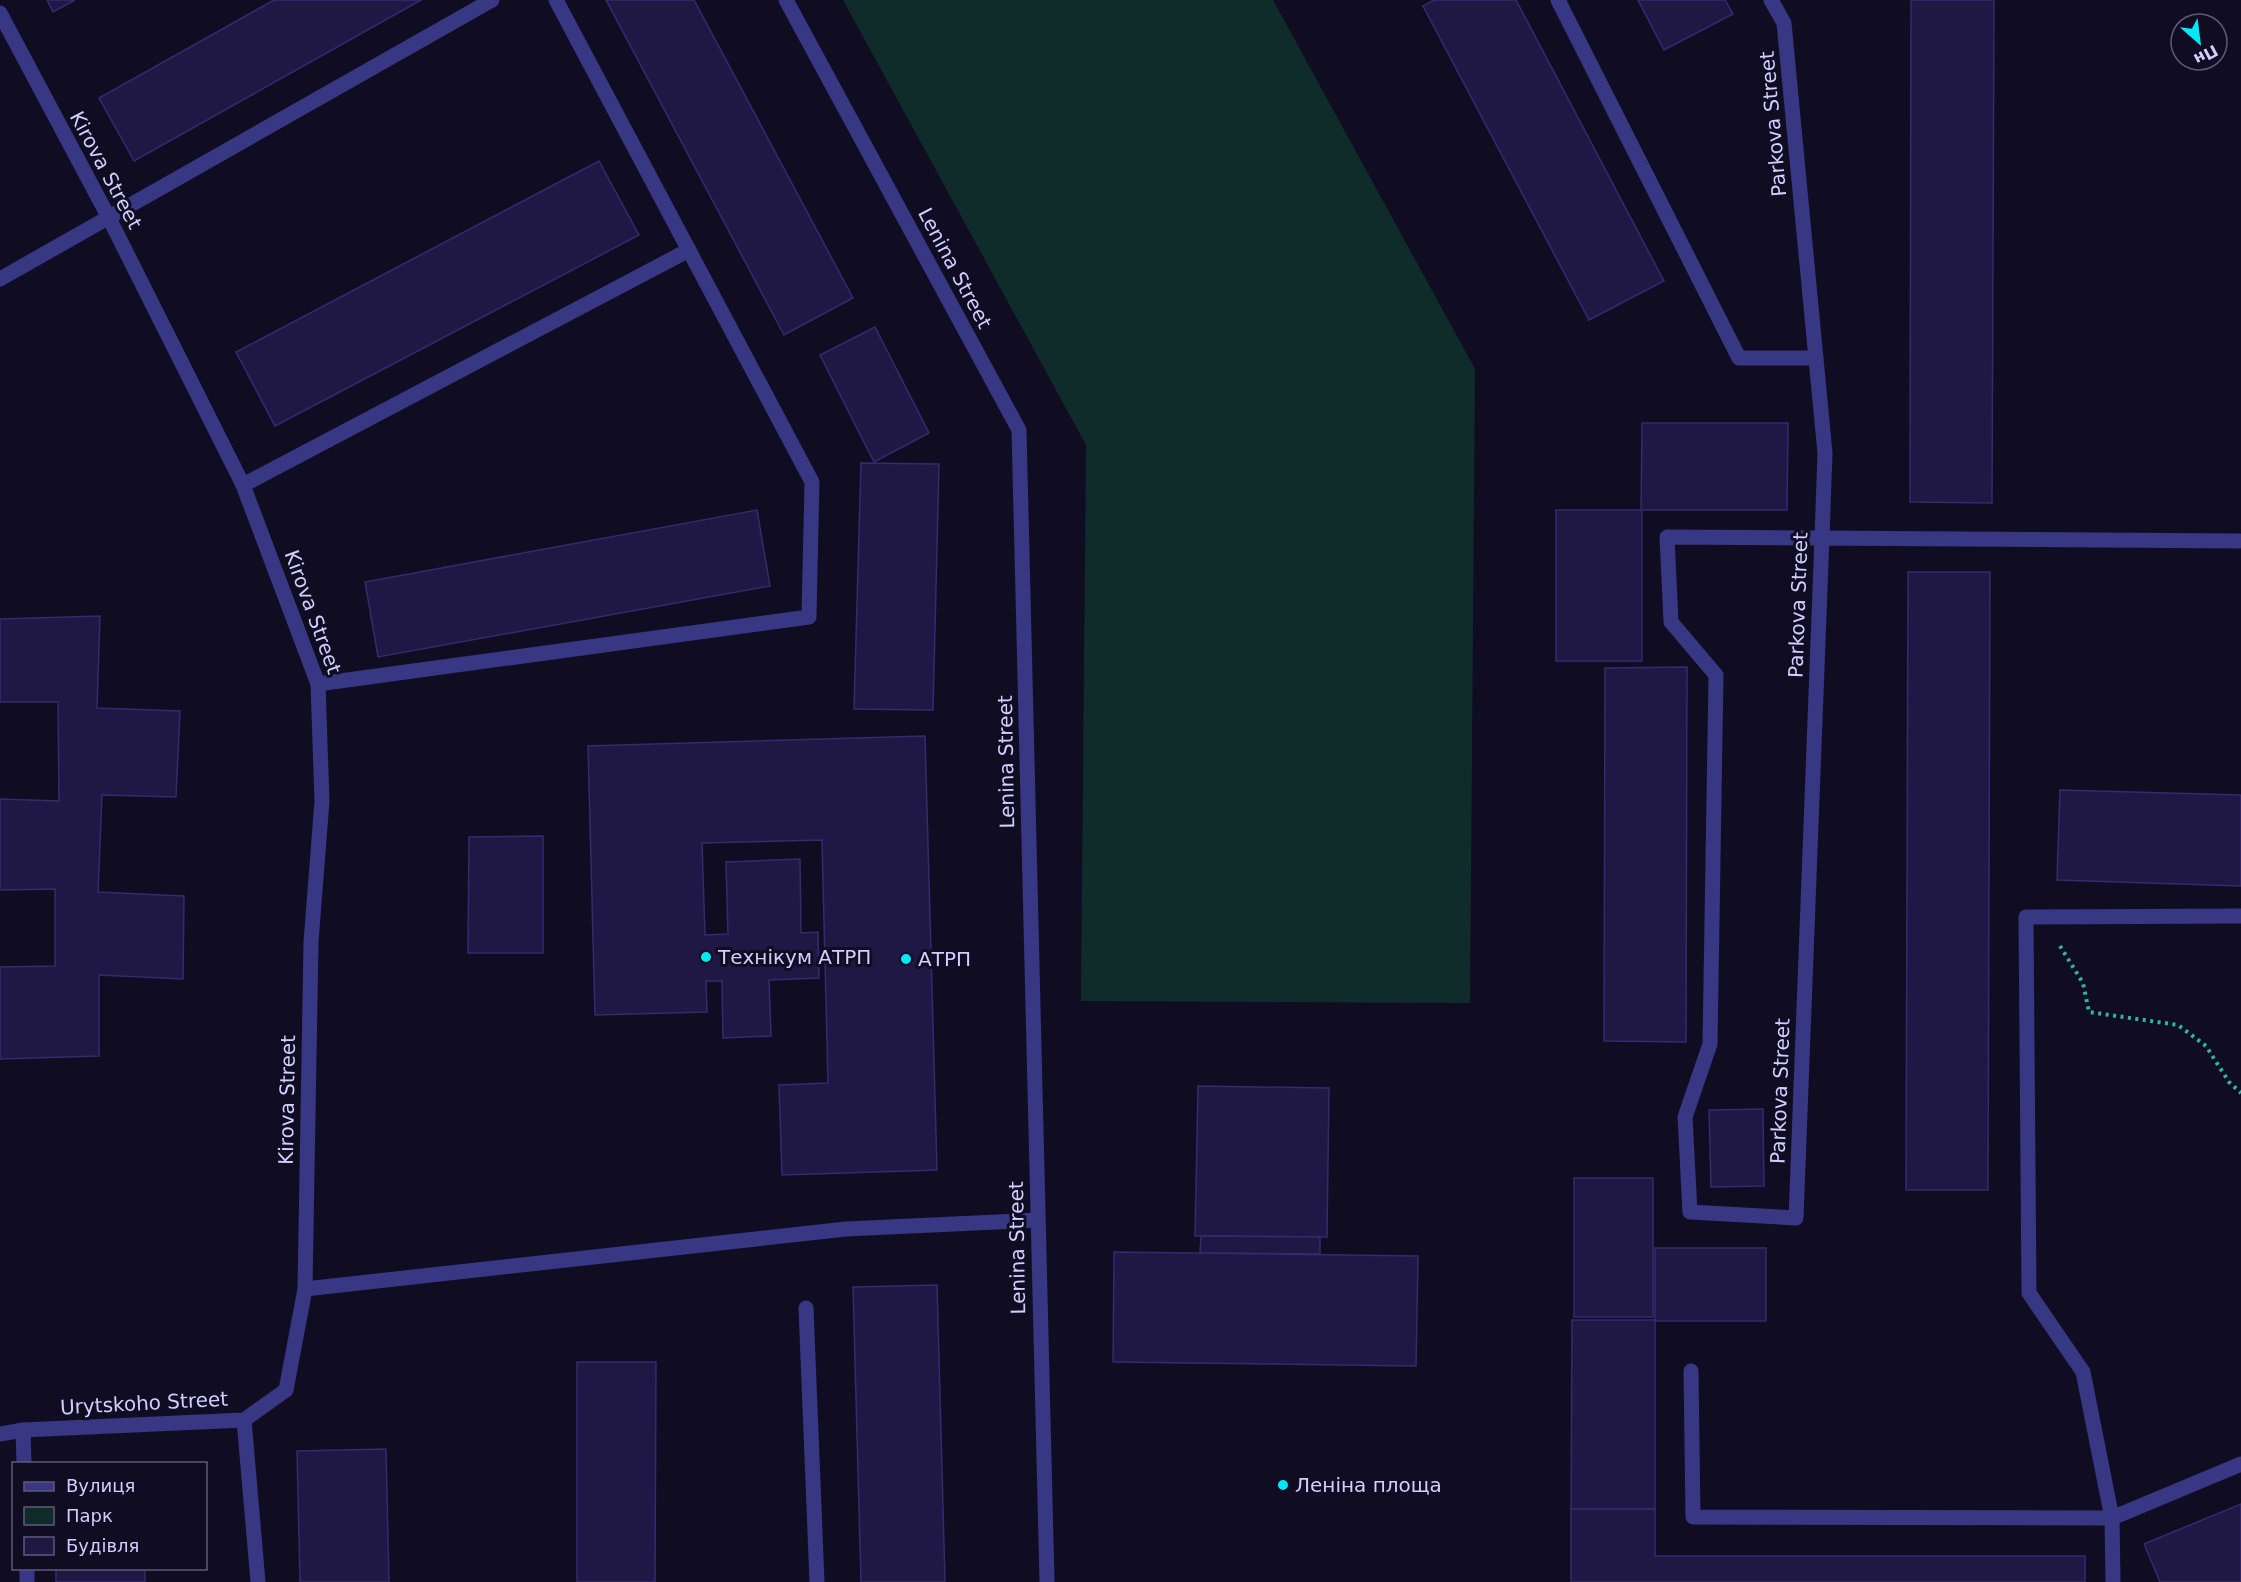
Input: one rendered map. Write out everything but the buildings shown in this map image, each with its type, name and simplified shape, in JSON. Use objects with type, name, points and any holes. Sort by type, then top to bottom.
[{"type":"street","points":[[0,279],[492,0]]},
{"type":"street","points":[[318,684],[809,617],[812,482],[556,0]]},
{"type":"street","name":"Lenina Street","points":[[786,0],[1019,430],[1047,1582]]},
{"type":"street","points":[[1558,0],[1739,358],[1816,358]]},
{"type":"street","name":"Parkova Street","points":[[1771,0],[1784,24],[1825,453],[1822,537],[1796,1218],[1690,1212],[1685,1117],[1710,1044],[1716,675],[1671,621],[1667,537],[1822,537]]},
{"type":"street","name":"Kirova Street","points":[[0,13],[108,216],[243,485],[318,684],[321,801],[310,942],[305,1289]]},
{"type":"street","points":[[243,485],[689,250]]},
{"type":"street","points":[[1822,537],[2239,541]]},
{"type":"street","points":[[2113,1582],[2112,1518],[2083,1372],[2029,1293],[2026,917],[2241,916]]},
{"type":"street","points":[[305,1289],[846,1229],[1038,1220]]},
{"type":"street","name":"Urytskoho Street","points":[[0,1434],[23,1430],[244,1420],[286,1390],[305,1289]]},
{"type":"street","points":[[806,1308],[817,1582]]},
{"type":"street","points":[[1691,1371],[1693,1517],[2112,1518],[2241,1464]]},
{"type":"street","points":[[244,1420],[258,1582]]},
{"type":"street","points":[[23,1430],[24,1462]]},
{"type":"path","points":[[2042,917],[2083,983],[2089,1012],[2178,1025],[2206,1046],[2229,1082],[2241,1093]]},
{"type":"green space","points":[[843,0],[1273,0],[1475,369],[1470,1003],[1081,1001],[1086,445]]},
{"type":"place","name":"Технікум АТРП","points":[[706,957]]},
{"type":"place","name":"АТРП","points":[[906,959]]},
{"type":"place","name":"Леніна площа","points":[[1283,1485]]}]
